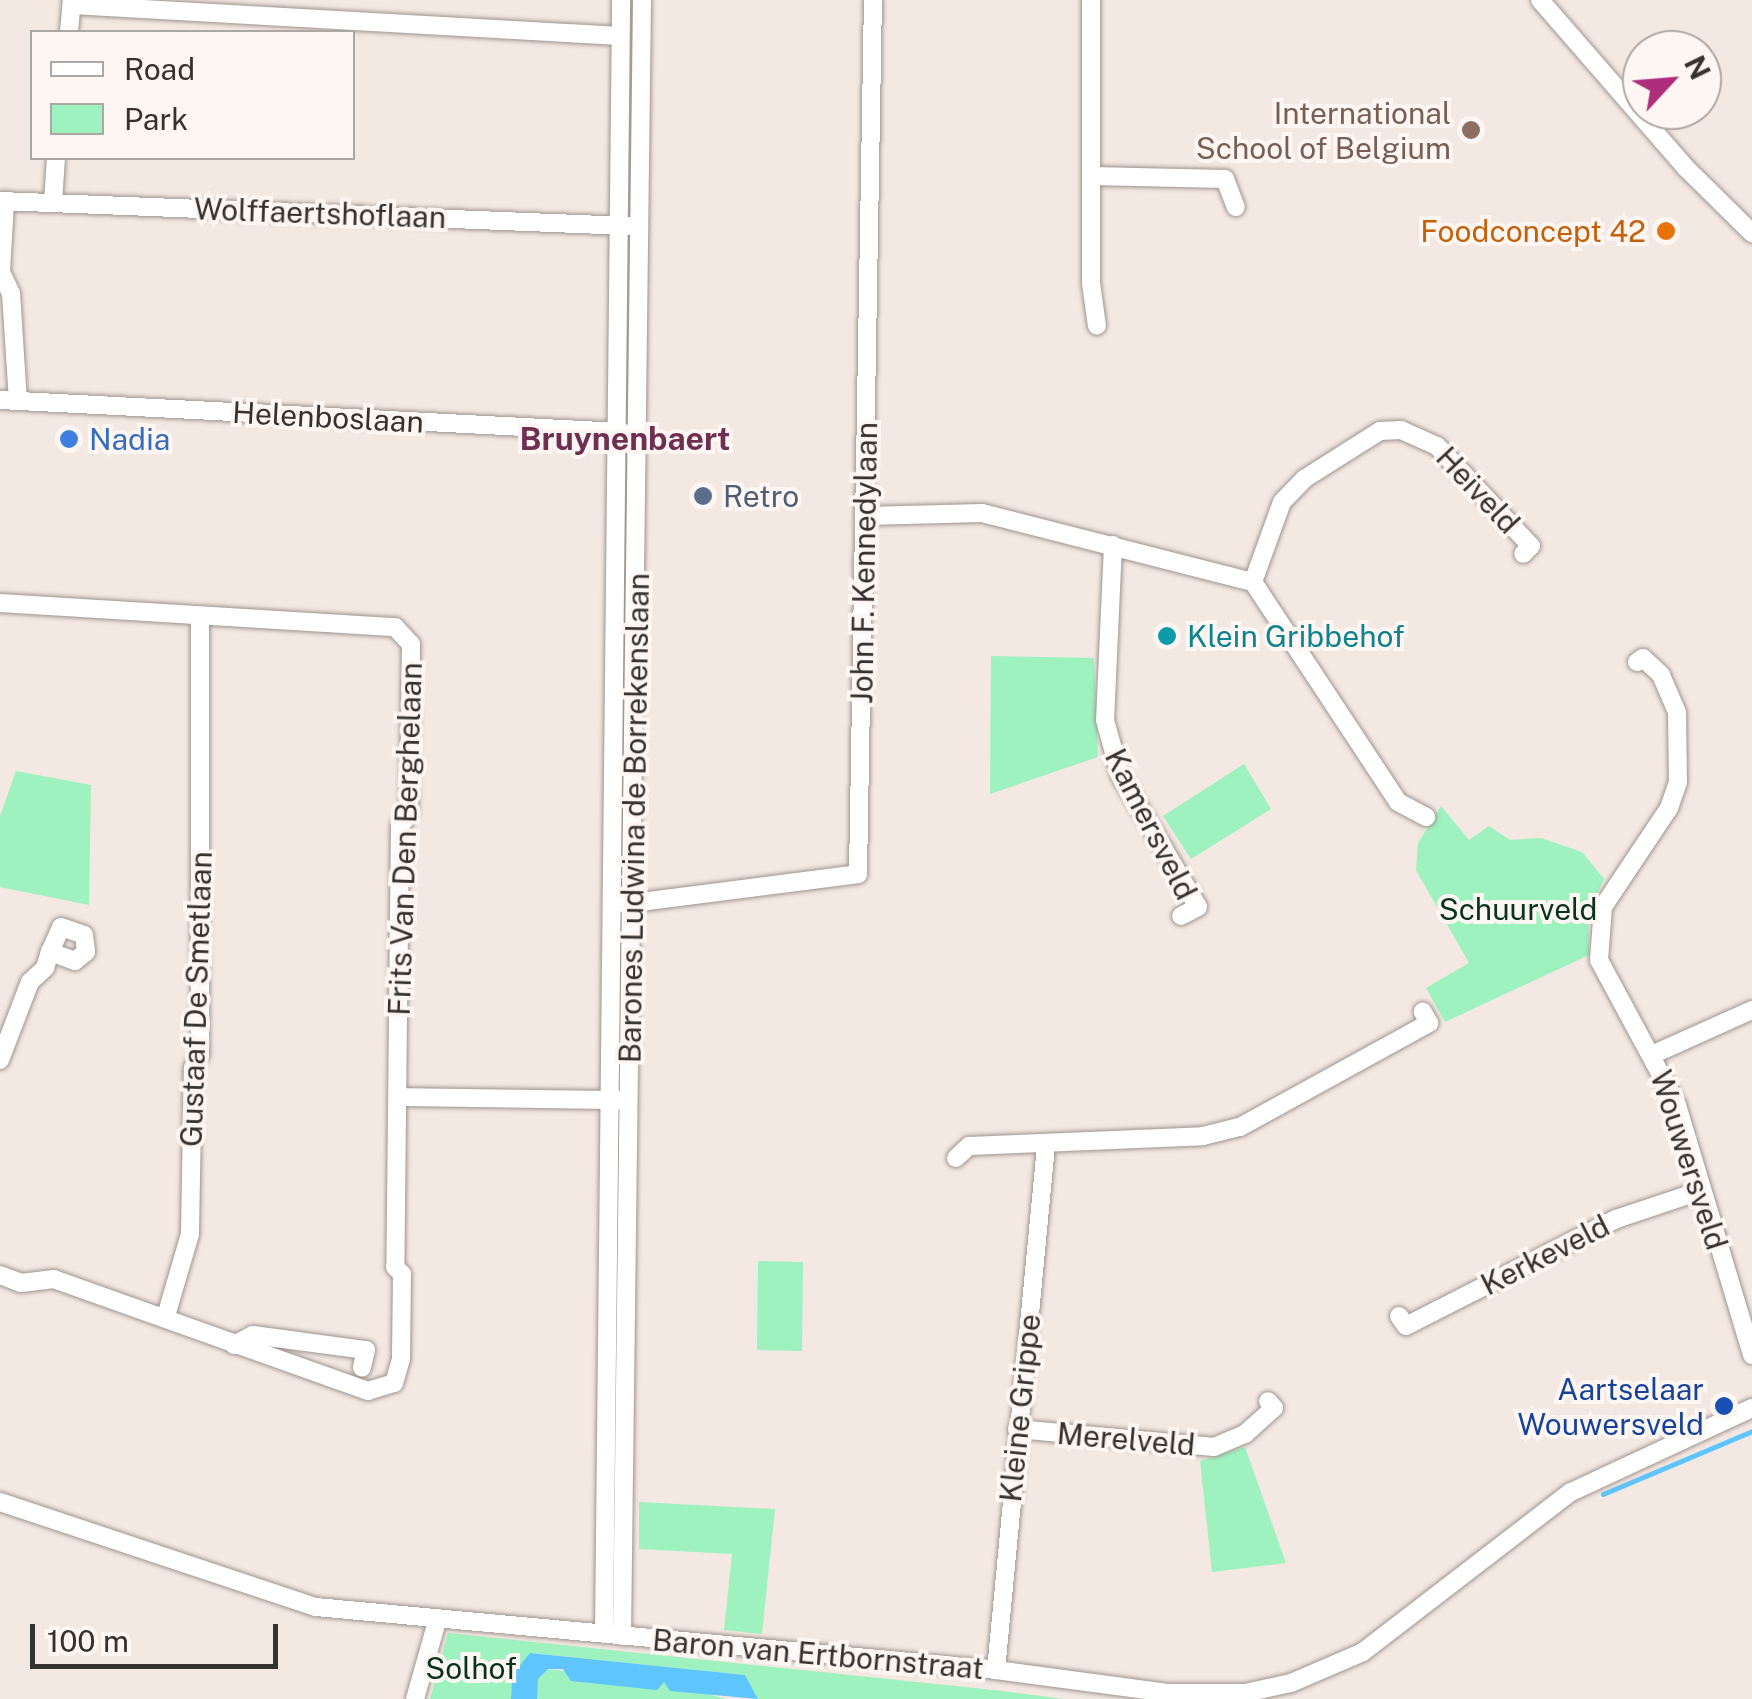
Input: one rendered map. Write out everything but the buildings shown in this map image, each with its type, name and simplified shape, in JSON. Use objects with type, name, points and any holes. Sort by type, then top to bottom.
[{"type":"street","name":"Barones Ludwina de Borrekenslaan","points":[[613,1635],[609,906],[621,0]]},
{"type":"street","name":"Barones Ludwina de Borrekenslaan","points":[[613,1635],[632,1100],[642,0]]},
{"type":"street","name":"John F. Kennedylaan","points":[[609,906],[858,874],[873,0]]},
{"type":"street","points":[[1091,0],[1097,326]]},
{"type":"street","points":[[1540,0],[1686,168],[1752,233]]},
{"type":"street","points":[[69,30],[72,2],[265,9],[620,36]]},
{"type":"street","points":[[53,202],[56,160]]},
{"type":"street","points":[[1092,176],[1225,179],[1236,207]]},
{"type":"street","name":"Wolffaertshoflaan","points":[[3,201],[640,226]]},
{"type":"street","name":"Helenboslaan","points":[[3,201],[0,272],[10,294],[9,400],[638,434]]},
{"type":"street","name":"Heiveld","points":[[1253,582],[1282,502],[1304,479],[1380,431],[1401,430],[1437,446],[1531,546],[1523,554]]},
{"type":"street","points":[[866,516],[982,513],[1253,582],[1398,802],[1426,817]]},
{"type":"street","name":"Kamersveld","points":[[1112,545],[1105,720],[1120,775],[1198,907],[1181,916]]},
{"type":"street","name":"Frits Van Den Berghelaan","points":[[0,603],[200,619],[213,614],[395,627],[411,644],[409,814],[400,826],[401,1360],[394,1383],[368,1392],[234,1346],[166,1316],[54,1279],[21,1283],[0,1276]]},
{"type":"street","name":"Gustaaf De Smetlaan","points":[[166,1316],[186,1246],[192,1068],[200,1055],[200,619]]},
{"type":"street","name":"Wouwersveld","points":[[1636,662],[1642,658],[1661,674],[1677,712],[1678,782],[1668,808],[1603,907],[1599,960],[1654,1054],[1677,1105],[1752,1355]]},
{"type":"street","points":[[0,1060],[30,982],[50,952]]},
{"type":"street","points":[[1654,1054],[1752,1010]]},
{"type":"street","points":[[956,1158],[969,1146],[1046,1146],[1240,1127],[1429,1023],[1423,1012]]},
{"type":"street","points":[[398,1097],[632,1100]]},
{"type":"street","name":"Kleine Grippe","points":[[996,1670],[1046,1146]]},
{"type":"street","name":"Kerkeveld","points":[[1399,1316],[1406,1326],[1616,1219],[1700,1190]]},
{"type":"street","points":[[234,1346],[253,1335],[366,1350],[362,1368]]},
{"type":"street","name":"Merelveld","points":[[1017,1428],[1214,1447],[1245,1434],[1274,1408],[1268,1401]]},
{"type":"street","name":"Baron van Ertbornstraat","points":[[0,1502],[274,1597],[437,1620],[996,1670],[1169,1693],[1231,1696],[1291,1684],[1363,1652],[1571,1492],[1752,1408]]},
{"type":"street","points":[[415,1699],[437,1620]]},
{"type":"green space","points":[[991,656],[1094,658],[1098,757],[990,794]]},
{"type":"green space","points":[[1244,764],[1271,809],[1191,859],[1163,816]]},
{"type":"green space","points":[[16,771],[91,785],[89,905],[0,887],[0,816]]},
{"type":"green space","name":"Schuurveld","points":[[1441,806],[1469,840],[1489,826],[1510,840],[1541,838],[1582,852],[1604,879],[1588,914],[1589,955],[1445,1022],[1426,988],[1469,963],[1416,870],[1418,843]]},
{"type":"green space","points":[[758,1261],[803,1262],[802,1351],[757,1350]]},
{"type":"green space","points":[[1245,1447],[1286,1563],[1212,1572],[1200,1461]]},
{"type":"green space","points":[[639,1502],[775,1509],[762,1634],[724,1630],[732,1554],[639,1549]]},
{"type":"green space","name":"Solhof","points":[[448,1633],[1064,1699],[758,1699],[744,1675],[531,1653],[512,1675],[511,1699],[430,1699]]},
{"type":"green space","name":"Solhof","points":[[548,1669],[664,1682],[726,1699],[537,1699],[537,1679]]},
{"type":"water","points":[[530,1653],[745,1675],[758,1699],[670,1691],[664,1682],[657,1690],[571,1681],[563,1669],[548,1669],[538,1679],[537,1699],[511,1699],[512,1675]]},
{"type":"waterway","points":[[1603,1494],[1752,1431]]},
{"type":"place","name":"International School of Belgium","points":[[1471,130]]},
{"type":"place","name":"Foodconcept 42","points":[[1666,231]]},
{"type":"place","name":"Nadia","points":[[69,439]]},
{"type":"place","name":"Retro","points":[[703,496]]},
{"type":"place","name":"Klein Gribbehof","points":[[1167,636]]},
{"type":"place","name":"Aartselaar Wouwersveld","points":[[1724,1406]]},
{"type":"district","name":"Bruynenbaert","points":[[625,439]]}]
